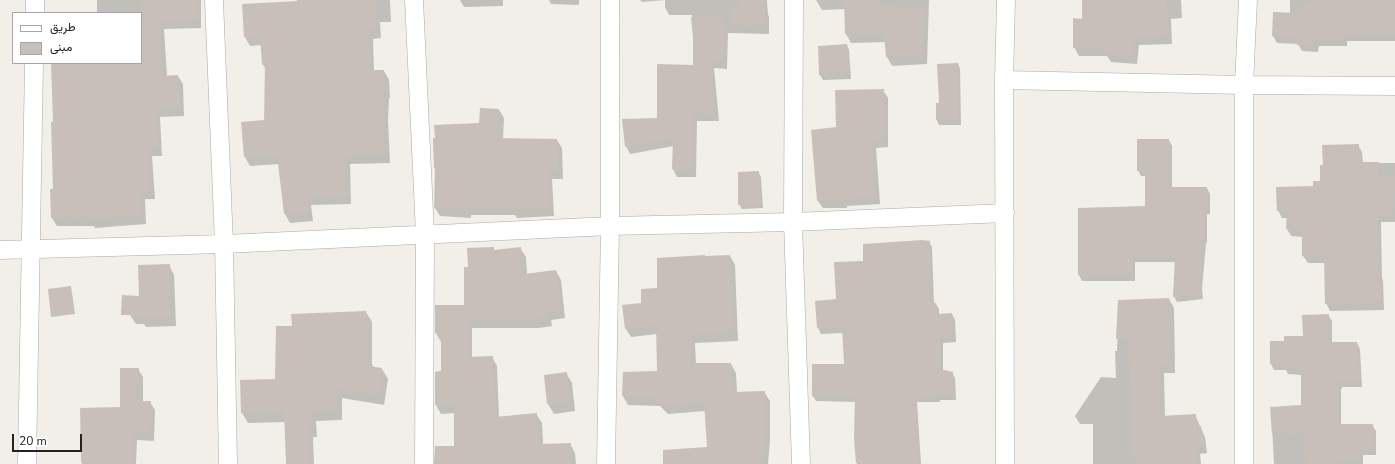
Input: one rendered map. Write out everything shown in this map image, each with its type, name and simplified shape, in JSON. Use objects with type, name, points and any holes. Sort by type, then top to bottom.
[{"type":"street","points":[[35,0],[35,12]]},
{"type":"street","points":[[214,0],[224,244],[228,464]]},
{"type":"street","points":[[414,0],[425,234],[424,464]]},
{"type":"street","points":[[606,464],[610,226],[610,0]]},
{"type":"street","points":[[794,0],[793,222],[802,464]]},
{"type":"street","points":[[1005,464],[1004,80],[1006,0]]},
{"type":"street","points":[[1244,464],[1244,85],[1248,0]]},
{"type":"street","points":[[27,464],[34,64]]},
{"type":"street","points":[[1004,80],[1244,85],[1395,86]]},
{"type":"street","points":[[0,250],[224,244],[610,226],[793,222],[1005,213]]},
{"type":"building","points":[[141,0],[197,0],[197,20],[160,21],[163,76],[178,75],[180,107],[156,108],[158,147],[147,148],[150,190],[140,191],[142,216],[89,219],[89,217],[51,218],[50,189],[53,189],[51,64],[142,64]]},
{"type":"building","points":[[297,0],[374,0],[376,29],[368,30],[370,70],[384,70],[385,89],[383,110],[385,154],[345,155],[346,195],[307,196],[309,212],[284,214],[277,155],[244,157],[241,122],[264,120],[265,64],[262,65],[260,36],[244,37],[242,4]]},
{"type":"building","points":[[740,0],[764,0],[765,26],[732,25],[732,7],[740,7]]},
{"type":"building","points":[[844,0],[879,0],[879,6],[924,7],[923,55],[886,57],[884,34],[845,34]]},
{"type":"building","points":[[1082,0],[1166,0],[1167,35],[1134,36],[1132,56],[1105,53],[1105,48],[1073,48],[1073,18],[1082,19]]},
{"type":"building","points":[[1312,0],[1395,0],[1395,34],[1344,35],[1344,40],[1315,40],[1315,45],[1297,45],[1297,37],[1272,36],[1273,12],[1298,13],[1299,7],[1304,8],[1304,2],[1312,2]]},
{"type":"building","points":[[691,17],[724,18],[723,62],[710,61],[715,114],[693,113],[692,170],[672,169],[673,138],[625,147],[622,119],[657,118],[657,64],[693,65]]},
{"type":"building","points":[[847,44],[849,74],[819,75],[818,46]]},
{"type":"building","points":[[958,63],[958,120],[936,120],[936,103],[939,103],[937,64]]},
{"type":"building","points":[[884,89],[884,140],[872,141],[876,197],[843,199],[843,201],[817,201],[811,130],[836,127],[835,90]]},
{"type":"building","points":[[480,108],[499,109],[498,138],[557,139],[558,171],[547,171],[550,208],[511,210],[511,206],[466,207],[466,210],[434,208],[434,125],[479,123]]},
{"type":"building","points":[[1137,139],[1169,139],[1169,187],[1207,187],[1207,208],[1205,208],[1200,283],[1201,294],[1173,297],[1175,257],[1133,257],[1132,275],[1078,275],[1078,208],[1145,206],[1145,170],[1137,171]]},
{"type":"building","points":[[1359,144],[1359,162],[1379,162],[1378,176],[1395,176],[1394,214],[1378,215],[1378,272],[1380,272],[1381,303],[1325,304],[1324,256],[1302,256],[1302,230],[1286,229],[1287,211],[1277,211],[1276,187],[1313,186],[1313,181],[1320,181],[1320,165],[1323,165],[1322,145]]},
{"type":"building","points":[[759,171],[761,204],[738,205],[738,172]]},
{"type":"building","points":[[922,240],[930,241],[931,303],[936,303],[937,314],[952,313],[953,337],[940,338],[940,369],[953,372],[954,394],[915,397],[918,464],[885,464],[885,462],[856,463],[854,439],[855,396],[812,396],[812,364],[844,364],[842,327],[817,328],[815,301],[836,299],[834,262],[863,261],[863,244]]},
{"type":"building","points":[[494,247],[494,250],[521,247],[524,274],[556,270],[561,310],[547,311],[548,317],[533,319],[468,320],[467,357],[493,356],[495,417],[537,413],[539,444],[571,443],[571,464],[434,464],[435,446],[454,446],[454,404],[435,405],[435,372],[441,371],[441,333],[435,333],[435,305],[464,305],[464,267],[468,267],[467,248]]},
{"type":"building","points":[[730,255],[733,332],[691,334],[691,363],[731,363],[732,392],[765,391],[763,463],[734,462],[734,464],[663,464],[663,450],[707,447],[704,402],[662,405],[654,397],[622,396],[623,372],[657,371],[656,325],[625,329],[622,305],[641,303],[641,289],[657,288],[657,258]]},
{"type":"building","points":[[170,264],[171,317],[140,318],[140,315],[121,315],[122,295],[139,296],[138,265]]},
{"type":"building","points":[[71,286],[75,314],[51,317],[48,289]]},
{"type":"building","points":[[1169,298],[1171,364],[1159,364],[1160,416],[1196,414],[1197,427],[1201,426],[1203,444],[1196,445],[1197,464],[1139,464],[1139,460],[1133,460],[1129,338],[1116,339],[1118,300]]},
{"type":"building","points":[[366,311],[367,366],[382,368],[379,395],[336,389],[337,410],[311,411],[312,426],[307,427],[309,464],[286,464],[284,411],[241,413],[240,380],[275,379],[276,326],[292,326],[291,314]]},
{"type":"building","points":[[1329,314],[1329,342],[1357,342],[1359,381],[1339,381],[1338,383],[1338,424],[1373,424],[1373,450],[1360,449],[1360,460],[1333,460],[1333,464],[1306,464],[1305,433],[1272,434],[1270,407],[1301,405],[1301,369],[1284,368],[1284,364],[1270,364],[1270,341],[1284,341],[1284,336],[1303,336],[1302,315]]},
{"type":"building","points":[[120,368],[139,368],[139,401],[151,401],[150,433],[133,432],[132,463],[81,462],[80,408],[120,407]]},
{"type":"building","points":[[567,372],[570,401],[547,404],[544,375]]}]
